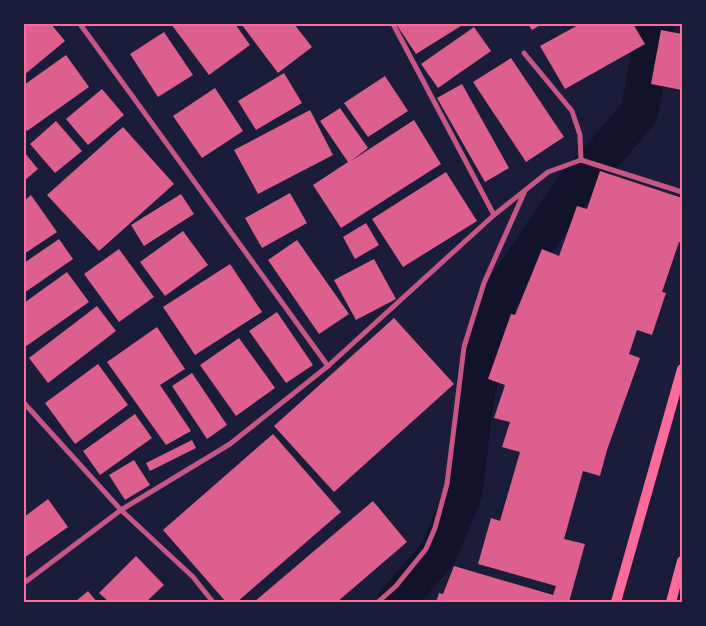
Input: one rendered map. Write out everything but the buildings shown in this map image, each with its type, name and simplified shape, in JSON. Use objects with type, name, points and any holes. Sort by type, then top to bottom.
[{"type":"main road","points":[[616,602],[682,369]]},
{"type":"main road","points":[[670,602],[682,561]]},
{"type":"street","points":[[80,24],[328,366]]},
{"type":"street","points":[[393,24],[494,215]]},
{"type":"street","points":[[524,53],[572,111],[580,135],[580,160]]},
{"type":"street","points":[[24,583],[121,510],[230,444],[328,366],[494,215],[548,172],[580,160],[590,161],[682,192]]},
{"type":"street","points":[[378,602],[396,586],[426,549],[435,528],[447,484],[464,347],[484,283],[526,190]]},
{"type":"street","points":[[24,403],[121,510],[193,577],[213,602]]},
{"type":"waterway","points":[[396,602],[438,554],[463,494],[476,393],[498,299],[571,192],[639,113],[656,24]]}]
